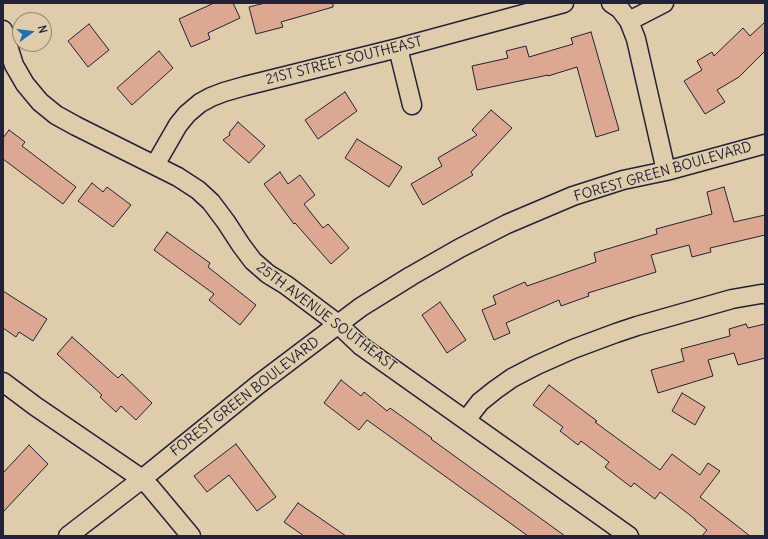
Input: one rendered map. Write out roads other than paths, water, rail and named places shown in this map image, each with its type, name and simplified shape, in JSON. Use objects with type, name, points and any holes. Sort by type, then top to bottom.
[{"type":"street","name":"21ST STREET SOUTHEAST","points":[[155,165],[178,125],[187,114],[200,103],[211,97],[233,89],[398,48],[564,3]]},
{"type":"street","points":[[611,3],[620,9],[629,21],[636,40],[666,171]]},
{"type":"street","points":[[629,21],[664,3]]},
{"type":"street","name":"25TH AVENUE SOUTHEAST","points":[[3,30],[14,65],[24,84],[40,102],[56,115],[178,177],[198,190],[211,202],[253,261],[268,274],[338,324],[361,346],[629,536]]},
{"type":"street","points":[[398,48],[412,105]]},
{"type":"street","name":"FOREST GREEN BOULEVARD","points":[[68,536],[142,479],[259,384],[361,306],[460,248],[507,224],[573,196],[623,180],[666,171],[765,144]]},
{"type":"street","points":[[466,420],[480,402],[495,390],[512,378],[537,365],[637,326],[732,299],[765,294]]},
{"type":"street","points":[[3,382],[35,406],[142,479],[191,536]]}]
